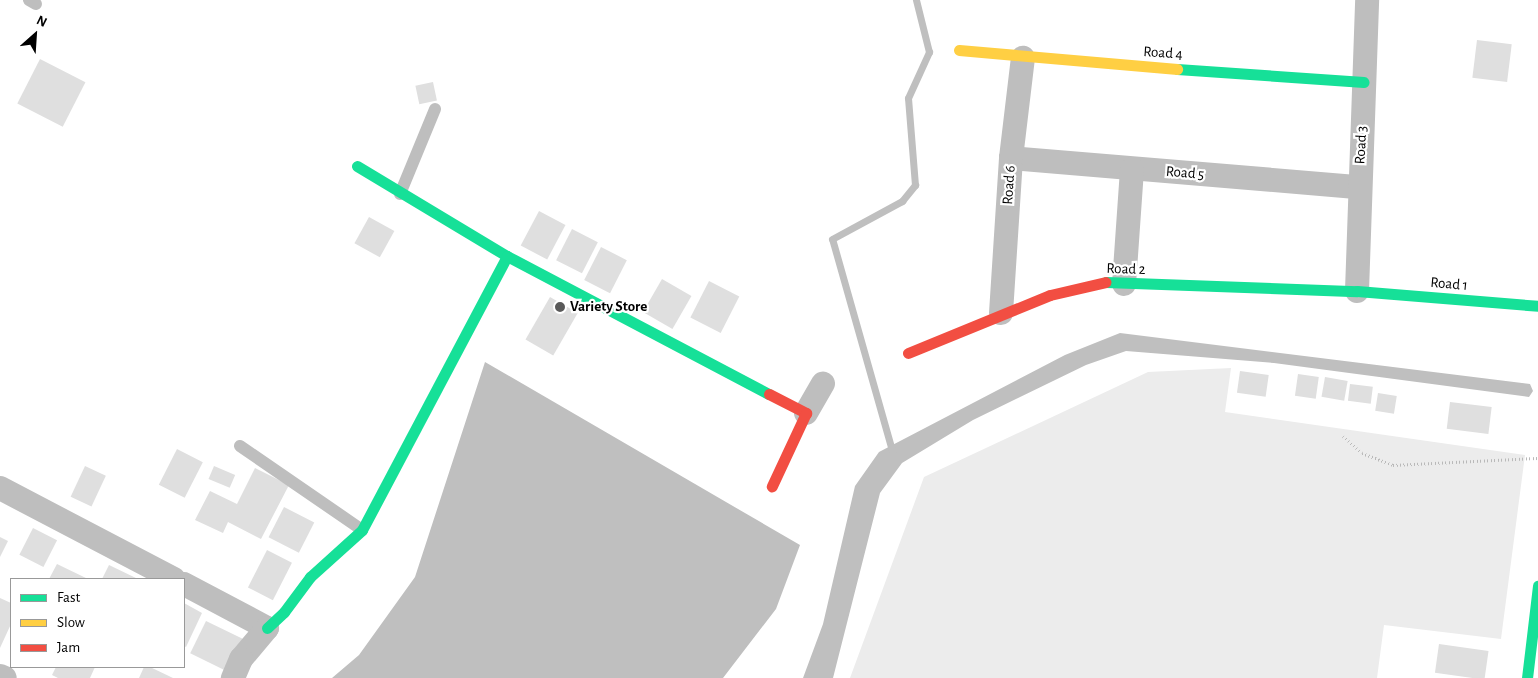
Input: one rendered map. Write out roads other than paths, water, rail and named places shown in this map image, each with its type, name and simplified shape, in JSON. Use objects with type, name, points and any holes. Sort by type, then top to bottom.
[{"type":"street","name":"Road 3","points":[[1357,291],[1359,188],[1367,0]]},
{"type":"street","name":"Road 4","points":[[960,50],[1022,58],[1364,82]]},
{"type":"street","name":"Road 6","points":[[1001,313],[1011,158],[1022,58]]},
{"type":"street","name":"Road 5","points":[[1011,158],[1359,188]]},
{"type":"street","points":[[357,166],[400,194],[508,256],[806,413]]},
{"type":"street","points":[[1124,284],[1132,169]]},
{"type":"street","points":[[233,678],[241,659],[267,628],[284,612],[310,577],[362,530],[508,256]]},
{"type":"street","name":"Road 2","points":[[908,353],[1001,313],[1050,295],[1103,282],[1357,291]]},
{"type":"street","name":"Road 1","points":[[1357,291],[1538,306]]},
{"type":"street","points":[[772,486],[806,413],[823,384]]},
{"type":"street","points":[[0,488],[172,578]]},
{"type":"street","points":[[185,585],[267,628]]},
{"type":"street","points":[[1528,678],[1535,638],[1538,586]]},
{"type":"street","points":[[0,676],[5,678]]},
{"type":"lane","points":[[400,194],[436,109]]},
{"type":"lane","points":[[240,446],[362,530]]},
{"type":"waterway","points":[[893,454],[832,239],[902,201],[915,185],[908,98],[929,52],[916,0]]},
{"type":"place","name":"Variety Store","points":[[560,307]]}]
